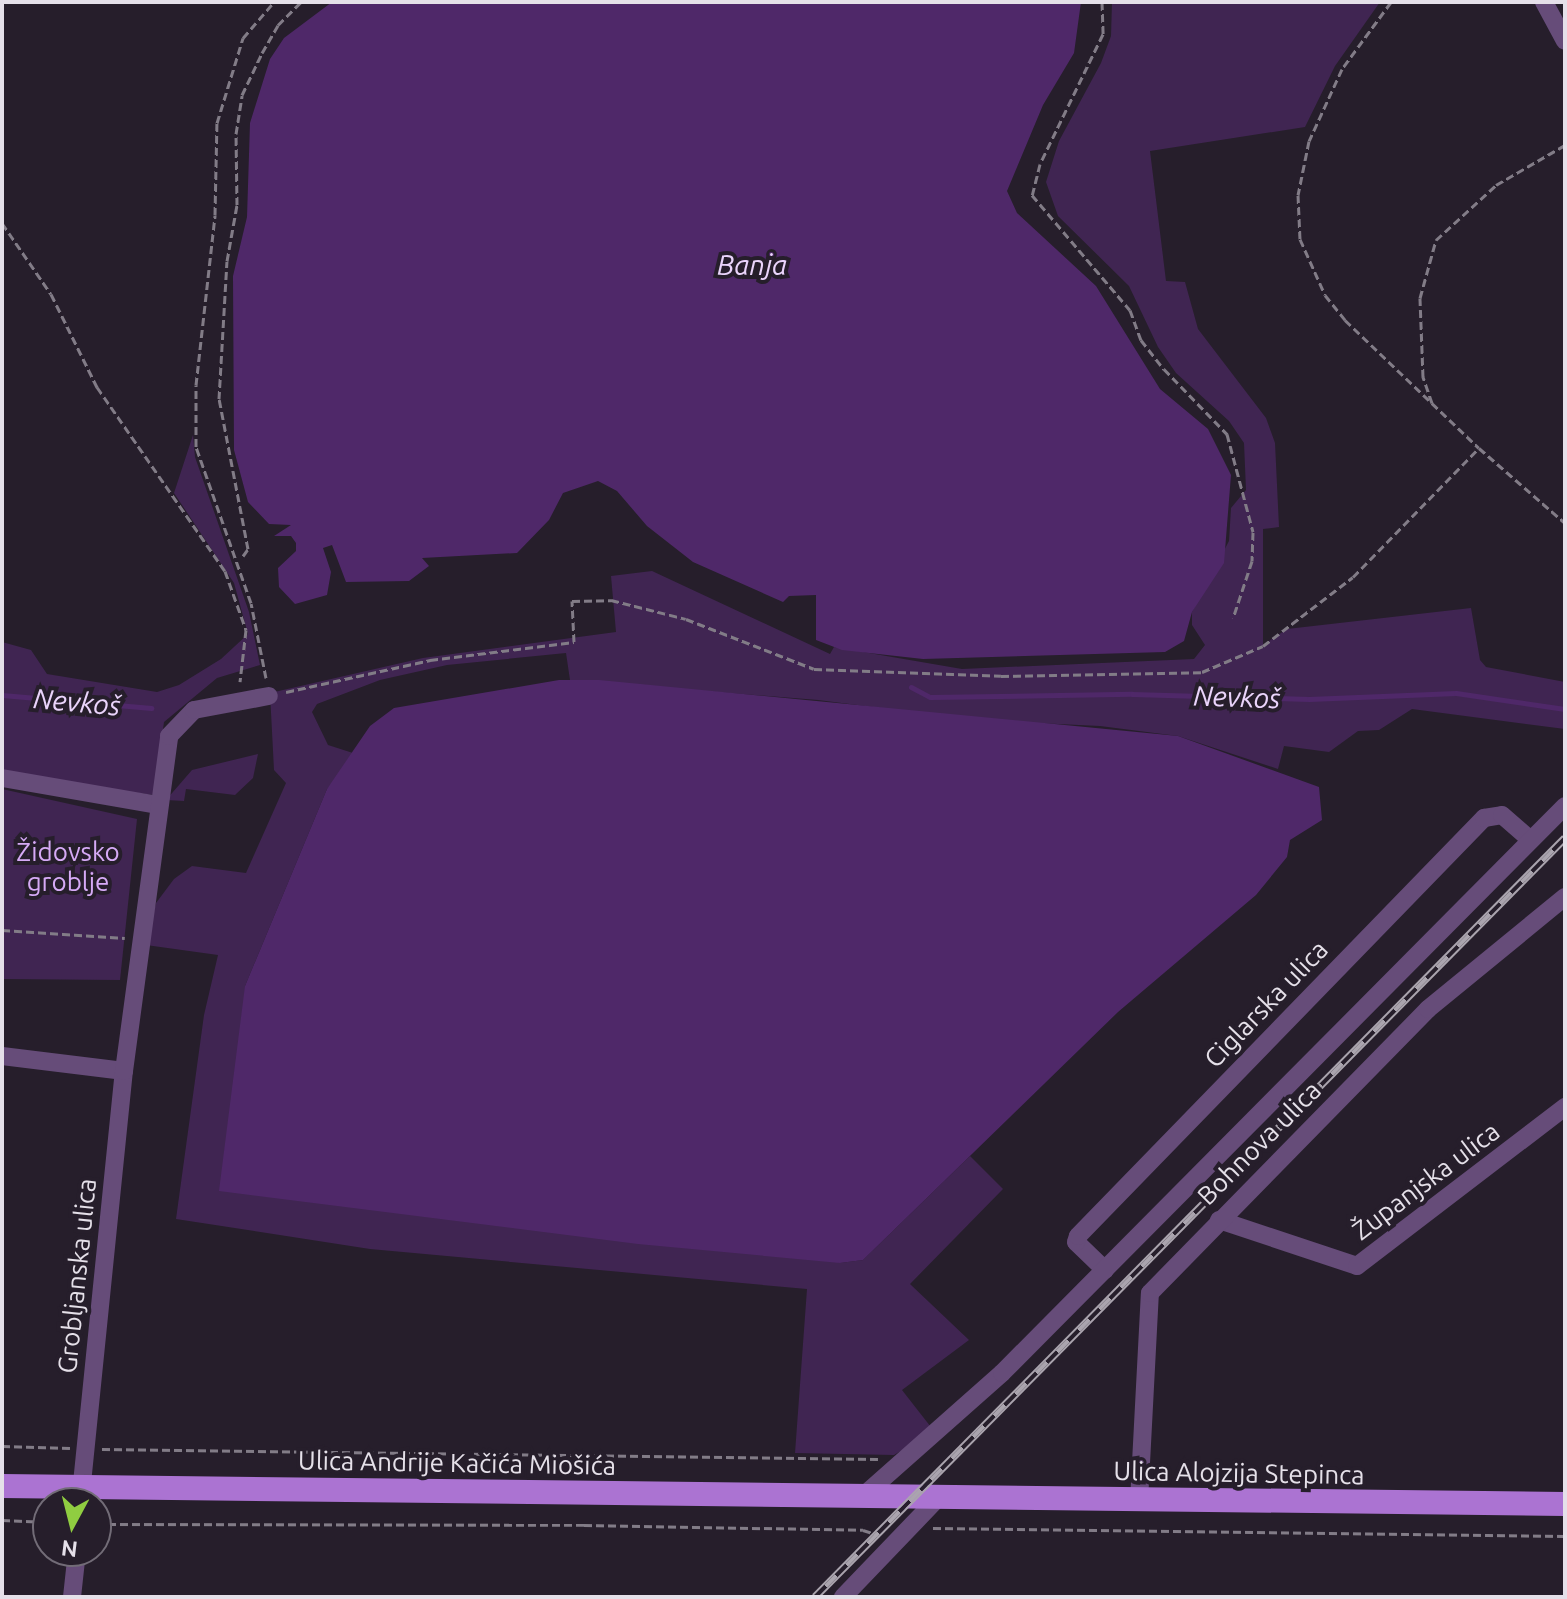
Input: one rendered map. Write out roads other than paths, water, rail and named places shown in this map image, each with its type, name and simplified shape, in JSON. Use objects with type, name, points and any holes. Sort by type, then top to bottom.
[{"type":"main road","name":"Ulica Andrije Kačića Miošića","points":[[2,1486],[32,1489]]},
{"type":"main road","name":"Ulica Andrije Kačića Miošića","points":[[112,1495],[912,1498]]},
{"type":"main road","name":"Ulica Alojzija Stepinca","points":[[912,1498],[1565,1504]]},
{"type":"street","points":[[1544,2],[1565,41]]},
{"type":"street","name":"Grobljanska ulica","points":[[82,1487],[124,1071],[169,736],[194,710],[269,696]]},
{"type":"street","points":[[2,778],[159,805]]},
{"type":"street","points":[[862,1497],[1002,1373],[1565,806]]},
{"type":"street","name":"Ciglarska ulica","points":[[1105,1270],[1076,1242],[1078,1236],[1484,818],[1502,815],[1531,840]]},
{"type":"street","name":"Bohnova ulica","points":[[1139,1501],[1150,1293],[1428,1009],[1565,897]]},
{"type":"street","points":[[2,1056],[124,1071]]},
{"type":"street","name":"Županjska ulica","points":[[1219,1220],[1357,1266],[1565,1107]]},
{"type":"street","points":[[843,1597],[938,1498]]},
{"type":"street","points":[[72,1597],[75,1567]]},
{"type":"water","name":"Banja","points":[[332,2],[1081,2],[1074,53],[1043,105],[1007,191],[1017,213],[1096,286],[1160,389],[1208,429],[1231,475],[1224,563],[1192,612],[1184,641],[1165,652],[923,659],[842,650],[816,640],[816,595],[789,596],[783,602],[693,562],[647,526],[617,491],[598,481],[563,493],[549,520],[517,553],[422,558],[429,566],[409,581],[346,582],[332,545],[323,548],[331,572],[327,595],[295,604],[279,587],[278,568],[296,551],[296,543],[291,536],[274,536],[291,525],[269,524],[248,502],[234,450],[233,276],[247,217],[250,123],[270,59],[284,38]]},
{"type":"water","points":[[559,680],[599,680],[1178,736],[1319,787],[1322,820],[1290,840],[1287,857],[1256,895],[1118,1012],[863,1260],[840,1263],[638,1244],[219,1191],[245,986],[327,789],[370,726],[394,708]]},
{"type":"waterway","name":"Nevkoš","points":[[911,687],[930,697],[1132,694],[1309,699],[1456,693],[1565,709]]},
{"type":"waterway","name":"Nevkoš","points":[[2,695],[151,708]]},
{"type":"railway","points":[[815,1597],[1565,838]]},
{"type":"park label","name":"Židovsko groblje","points":[[68,867]]}]
